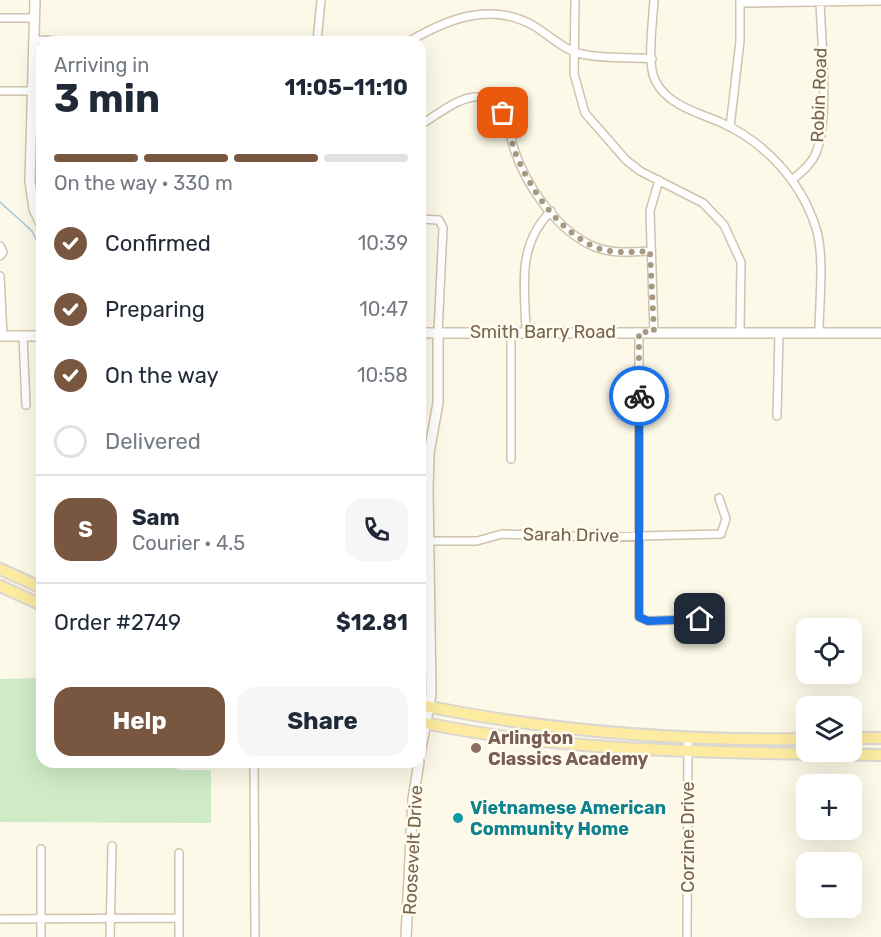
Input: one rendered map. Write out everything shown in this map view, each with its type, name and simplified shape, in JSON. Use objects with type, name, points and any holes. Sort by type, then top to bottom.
[{"type":"main road","points":[[0,569],[36,585]]},
{"type":"main road","points":[[0,586],[36,602]]},
{"type":"main road","points":[[426,706],[535,724],[688,737],[796,739]]},
{"type":"main road","points":[[426,724],[456,730],[569,742],[688,751],[878,755]]},
{"type":"main road","points":[[862,738],[881,738]]},
{"type":"street","points":[[35,0],[34,91],[36,113]]},
{"type":"street","points":[[318,36],[321,0]]},
{"type":"street","points":[[574,0],[573,51],[576,87],[585,113],[626,160],[640,171],[709,207],[729,233],[741,262],[740,333]]},
{"type":"street","points":[[654,0],[651,70],[664,94],[682,106],[741,131],[770,154],[792,180],[816,229],[819,333]]},
{"type":"street","name":"Robin Road","points":[[792,180],[809,166],[819,141],[823,90],[820,1]]},
{"type":"street","points":[[730,127],[740,41],[740,2],[881,1]]},
{"type":"street","points":[[418,36],[432,27],[466,15],[499,15],[524,20],[573,51],[582,54],[652,59]]},
{"type":"street","points":[[0,18],[35,18]]},
{"type":"street","points":[[0,91],[34,91]]},
{"type":"street","points":[[426,121],[466,98],[477,97],[492,102],[507,120],[519,162],[538,195],[567,228],[596,247],[618,251],[650,251]]},
{"type":"street","points":[[36,132],[30,182],[36,213]]},
{"type":"street","points":[[654,332],[650,203],[659,180]]},
{"type":"street","points":[[526,332],[525,255],[538,225],[551,212]]},
{"type":"street","points":[[426,219],[439,220],[443,228],[438,333],[438,403],[429,453],[426,519]]},
{"type":"street","points":[[0,246],[3,252],[0,256]]},
{"type":"street","points":[[0,276],[2,336],[36,336]]},
{"type":"street","points":[[511,332],[511,459]]},
{"type":"street","points":[[639,332],[639,617],[648,621],[700,619],[703,612]]},
{"type":"street","name":"Smith Barry Road","points":[[426,333],[881,333]]},
{"type":"street","points":[[777,416],[779,333]]},
{"type":"street","points":[[23,336],[26,405]]},
{"type":"street","name":"Sarah Drive","points":[[426,541],[477,541],[502,534],[640,537],[722,534],[726,519],[719,498]]},
{"type":"street","name":"Corzine Drive","points":[[687,937],[688,737]]},
{"type":"street","points":[[254,768],[255,937]]},
{"type":"street","name":"Roosevelt Drive","points":[[406,937],[413,799],[418,768]]},
{"type":"street","points":[[110,937],[112,846]]},
{"type":"street","points":[[40,849],[41,937]]},
{"type":"street","points":[[179,853],[179,937]]},
{"type":"street","points":[[0,919],[179,918]]},
{"type":"green space","points":[[36,678],[36,768],[211,770],[211,823],[0,822],[0,679]]},
{"type":"waterway","points":[[0,202],[32,231],[36,239]]},
{"type":"way so far","points":[[503,113],[519,162],[544,204],[560,222],[581,239],[596,247],[618,251],[650,251],[654,332],[639,332],[639,396]]},
{"type":"place","name":"Arlington Classics Academy","points":[[476,748]]},
{"type":"place","name":"Vietnamese American Community Home","points":[[458,818]]},
{"type":"route","points":[[639,396],[639,617],[648,621],[700,619]]}]
